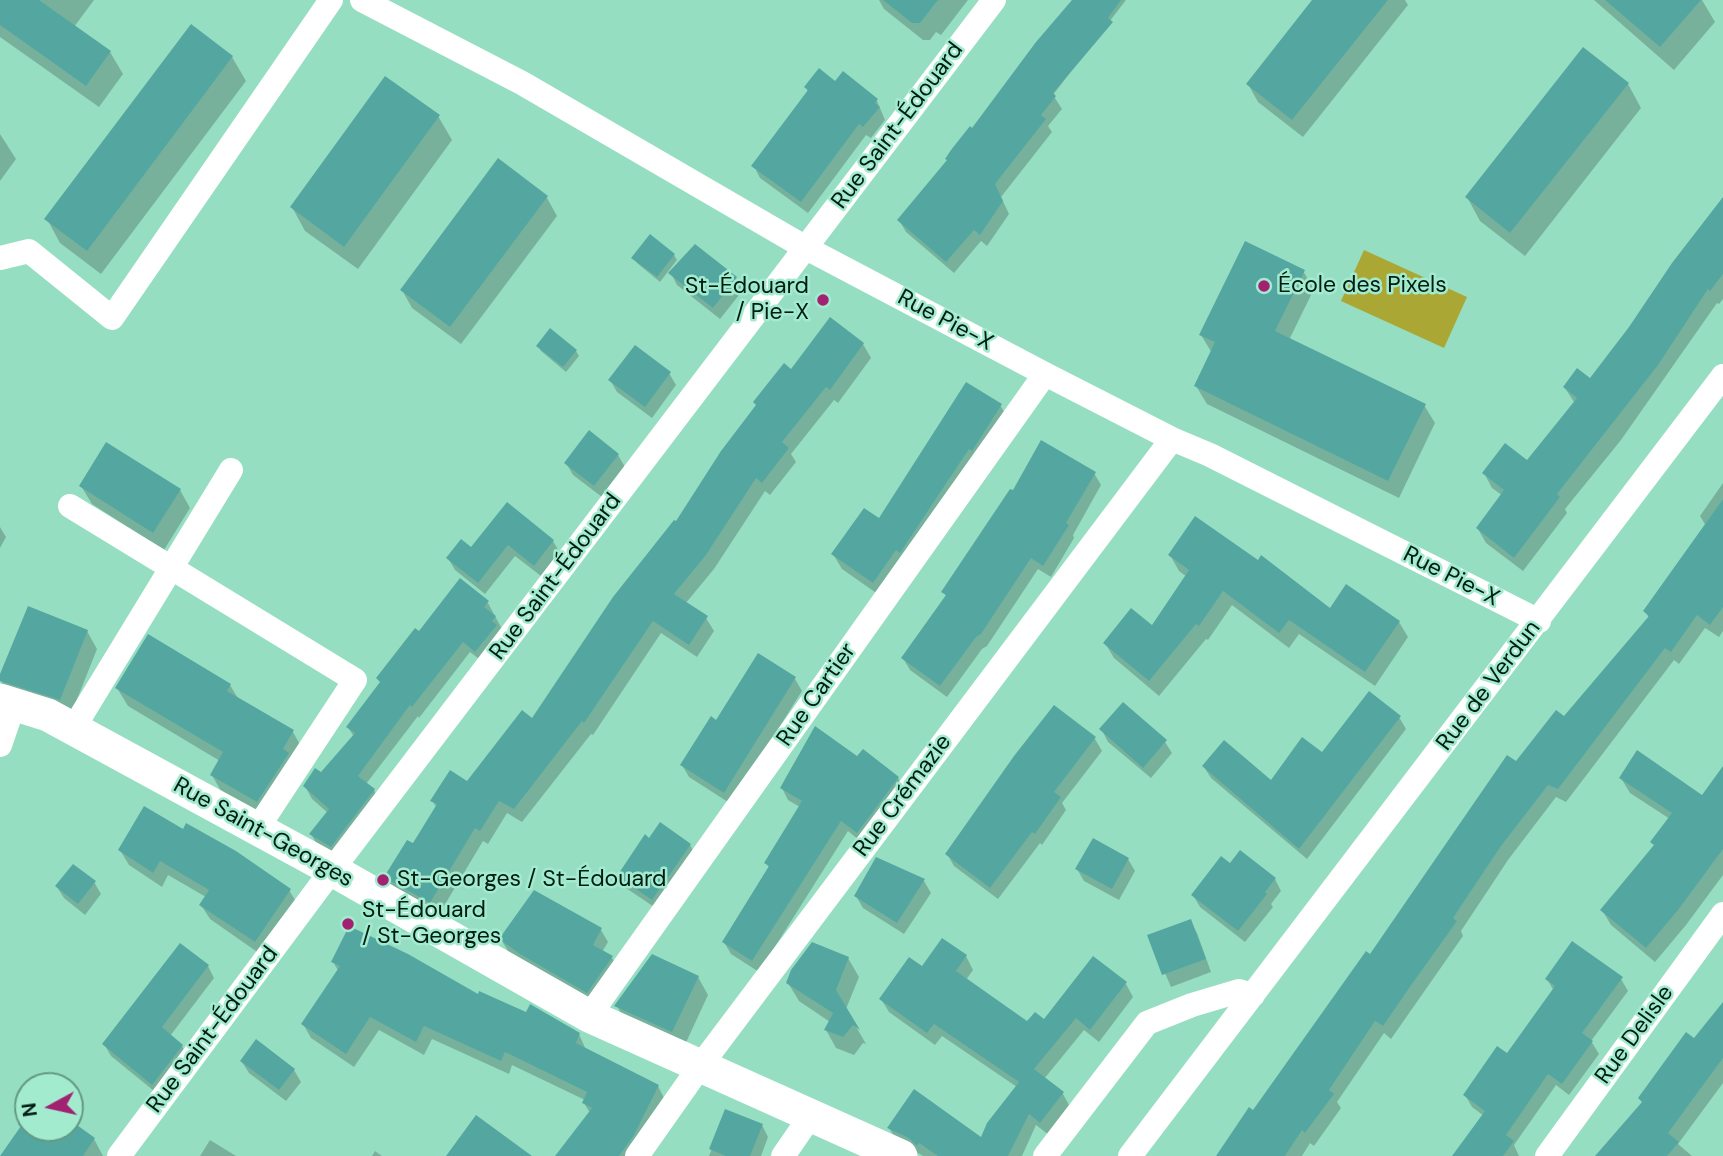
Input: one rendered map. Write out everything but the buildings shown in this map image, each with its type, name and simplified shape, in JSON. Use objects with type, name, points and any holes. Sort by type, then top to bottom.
[{"type":"street","points":[[0,258],[29,251],[112,318],[331,0]]},
{"type":"street","name":"Rue Pie-X","points":[[362,0],[522,83],[806,248],[1172,439],[1210,455],[1539,621]]},
{"type":"street","name":"Rue Saint-Édouard","points":[[119,1156],[332,870],[994,0]]},
{"type":"street","name":"Rue Cartier","points":[[589,1016],[1045,374]]},
{"type":"street","name":"Rue de Verdun","points":[[1130,1156],[1723,376]]},
{"type":"street","name":"Rue Crémazie","points":[[637,1156],[701,1065],[1172,439]]},
{"type":"street","points":[[73,729],[231,470]]},
{"type":"street","points":[[70,506],[355,680],[257,829]]},
{"type":"street","points":[[0,746],[7,702]]},
{"type":"street","name":"Rue Saint-Georges","points":[[7,702],[48,715],[332,870],[589,1016],[901,1156]]},
{"type":"street","name":"Rue Delisle","points":[[1548,1156],[1723,914]]},
{"type":"street","points":[[1045,1156],[1147,1023],[1192,1005],[1240,991],[1253,995]]},
{"type":"street","points":[[783,1156],[812,1114]]},
{"type":"shaded area","points":[[1364,250],[1467,297],[1444,348],[1341,301]]},
{"type":"place","name":"École des Pixels","points":[[1264,286]]},
{"type":"place","name":"St-Édouard / Pie-X","points":[[823,300]]},
{"type":"place","name":"St-Georges / St-Édouard","points":[[383,880]]},
{"type":"place","name":"St-Édouard / St-Georges","points":[[348,924]]}]
